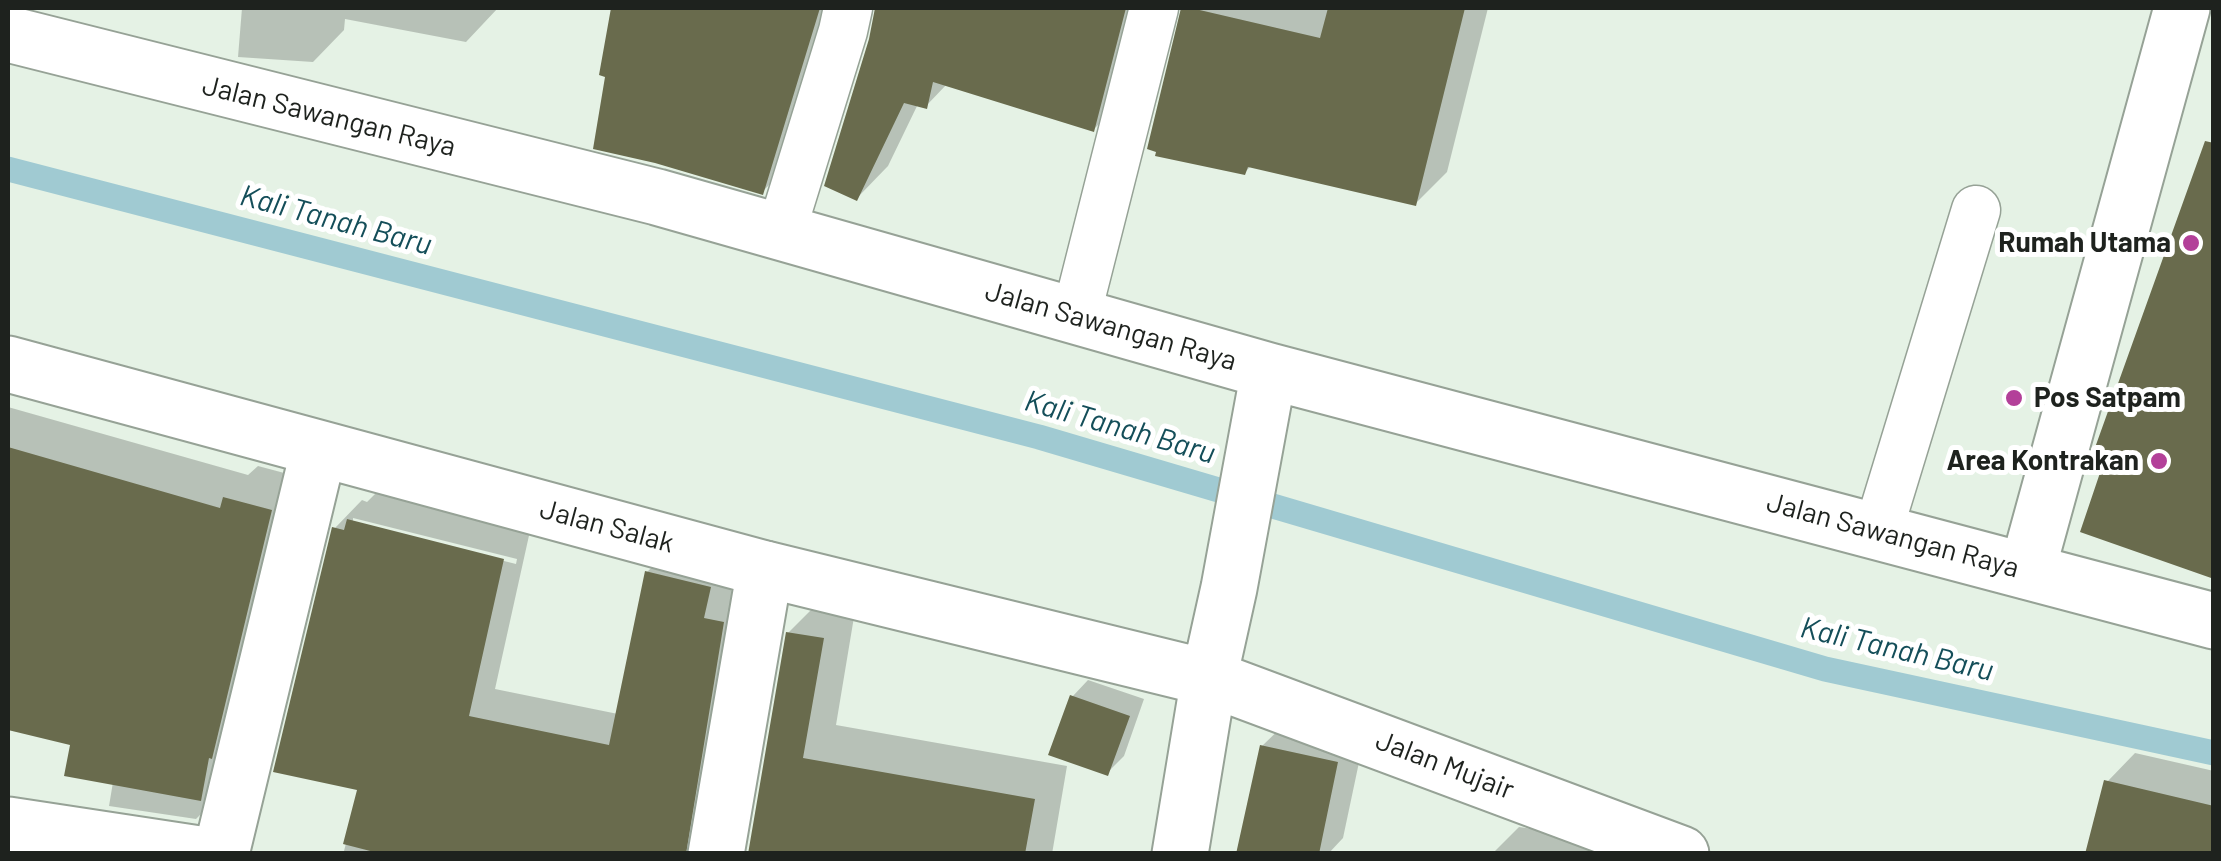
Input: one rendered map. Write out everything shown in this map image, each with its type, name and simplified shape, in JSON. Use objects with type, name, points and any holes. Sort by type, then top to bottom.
[{"type":"main road","points":[[2027,571],[2182,8]]},
{"type":"main road","name":"Jalan Sawangan Raya","points":[[8,34],[657,197],[1269,371],[2214,621]]},
{"type":"main road","name":"Jalan Salak","points":[[8,364],[765,569],[1209,678]]},
{"type":"main road","points":[[1180,854],[1209,678],[1269,371]]},
{"type":"main road","points":[[221,854],[319,449]]},
{"type":"main road","points":[[716,854],[765,569]]},
{"type":"main road","name":"Jalan Mujair","points":[[1209,678],[1658,849]]},
{"type":"main road","points":[[8,825],[200,854]]},
{"type":"lane","points":[[781,232],[848,8]]},
{"type":"lane","points":[[1076,316],[1154,8]]},
{"type":"lane","points":[[1878,531],[1976,210]]},
{"type":"building","points":[[611,8],[820,8],[763,195],[593,149],[605,77],[599,75]]},
{"type":"building","points":[[875,8],[1126,8],[1094,132],[933,82],[927,109],[904,103],[857,201],[824,186]]},
{"type":"building","points":[[1181,8],[1320,38],[1328,8],[1465,8],[1416,206],[1248,167],[1245,175],[1155,156],[1156,152],[1147,149]]},
{"type":"building","name":"Area Kontrakan","points":[[2205,141],[2214,143],[2214,579],[2080,532],[2104,461],[2092,456]]},
{"type":"building","points":[[8,447],[220,508],[223,497],[272,510],[201,801],[64,776],[70,745],[8,730]]},
{"type":"building","points":[[347,519],[504,559],[469,716],[609,745],[645,571],[711,587],[704,618],[724,622],[686,854],[382,854],[343,844],[357,790],[273,772],[332,527],[344,530]]},
{"type":"building","points":[[786,632],[824,638],[803,758],[1035,799],[1025,854],[748,854]]},
{"type":"building","points":[[1070,695],[1130,716],[1108,776],[1048,755]]},
{"type":"building","points":[[1260,745],[1338,762],[1319,854],[1236,854]]},
{"type":"building","points":[[2104,780],[2214,806],[2214,854],[2085,854]]},
{"type":"waterway","name":"Kali Tanah Baru","points":[[8,169],[1039,437],[1825,669],[2214,753]]},
{"type":"place","name":"Rumah Utama","points":[[2191,243]]},
{"type":"place","name":"Pos Satpam","points":[[2014,398]]},
{"type":"place","name":"Area Kontrakan","points":[[2159,461]]}]
